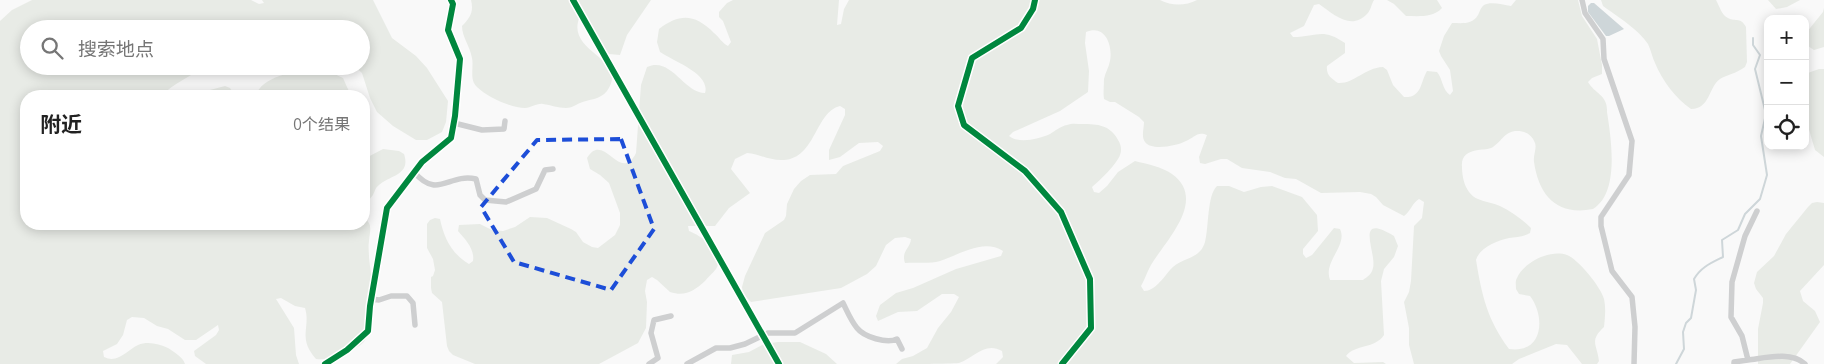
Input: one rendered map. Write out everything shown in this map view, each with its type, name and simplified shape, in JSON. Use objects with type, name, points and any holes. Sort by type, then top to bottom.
[{"type":"street","points":[[325,364],[347,350],[368,332],[387,208],[422,162],[450,138],[454,123],[460,59],[448,30],[453,4],[452,0]]},
{"type":"street","points":[[573,0],[778,364]]},
{"type":"street","points":[[1035,0],[1033,8],[1021,28],[972,58],[958,106],[964,125],[1025,171],[1061,212],[1090,279],[1091,328],[1062,364]]},
{"type":"street","points":[[1582,0],[1585,13],[1603,39],[1604,59],[1632,141],[1629,175],[1601,217],[1601,226],[1612,271],[1632,298],[1635,327],[1634,364]]},
{"type":"street","points":[[454,123],[482,130],[504,129],[505,122]]},
{"type":"street","points":[[414,172],[424,183],[432,186],[468,177],[476,179],[480,195],[485,200],[506,202],[536,190],[545,170],[553,169]]},
{"type":"street","points":[[1748,360],[1742,336],[1731,317],[1732,282],[1745,236],[1757,212]]},
{"type":"street","points":[[372,300],[380,300],[391,296],[407,296],[413,303],[414,325]]},
{"type":"street","points":[[687,364],[716,348],[730,348],[745,344],[768,333],[795,333],[843,303],[857,329],[876,339],[891,342],[897,339],[902,349]]},
{"type":"street","points":[[649,364],[658,358],[651,333],[654,320],[671,316]]},
{"type":"street","points":[[1734,364],[1734,362],[1748,360],[1789,357],[1803,361],[1805,364]]},
{"type":"highlighted area","points":[[621,139],[654,229],[611,290],[514,262],[481,207],[537,140]]},
{"type":"shaded area","points":[[32,0],[251,0],[259,4],[264,3],[262,0],[373,0],[392,38],[416,56],[427,68],[448,101],[446,122],[442,132],[427,140],[416,140],[393,126],[377,112],[370,98],[370,90],[367,90],[363,75],[370,75],[370,20],[20,20],[20,75],[191,75],[167,90],[20,90],[20,230],[370,230],[369,257],[373,320],[371,329],[363,342],[357,347],[337,356],[316,359],[307,345],[305,308],[295,306],[281,298],[276,299],[294,328],[296,355],[299,364],[206,364],[195,356],[194,351],[216,335],[219,330],[218,325],[196,340],[185,340],[168,329],[157,326],[144,318],[132,317],[127,320],[123,335],[117,344],[103,351],[104,357],[109,359],[118,358],[138,345],[150,343],[168,348],[180,357],[185,364],[0,364],[0,21],[12,10]]},
{"type":"shaded area","points":[[471,0],[651,0],[627,35],[620,55],[609,54],[601,46],[581,14],[577,27],[580,38],[610,70],[612,80],[604,94],[598,98],[568,108],[541,104],[519,108],[481,91],[473,81],[472,58],[462,26],[471,14]]},
{"type":"shaded area","points":[[733,0],[839,0],[837,25],[841,24],[844,9],[849,0],[1160,0],[1178,4],[1197,0],[1374,0],[1367,14],[1355,21],[1342,19],[1319,4],[1314,5],[1304,26],[1290,33],[1293,37],[1319,34],[1331,35],[1345,43],[1345,53],[1327,66],[1328,74],[1338,83],[1344,83],[1370,70],[1383,67],[1387,70],[1393,85],[1404,97],[1410,97],[1420,89],[1427,71],[1437,72],[1447,93],[1450,95],[1453,91],[1450,70],[1439,51],[1444,36],[1452,23],[1466,23],[1473,20],[1484,5],[1487,4],[1494,3],[1511,6],[1516,0],[1578,0],[1582,16],[1597,39],[1602,65],[1602,74],[1588,82],[1603,98],[1607,106],[1612,164],[1607,191],[1602,201],[1593,209],[1580,210],[1569,209],[1552,201],[1545,194],[1536,174],[1534,159],[1535,143],[1530,136],[1523,132],[1513,131],[1491,148],[1468,153],[1462,163],[1462,172],[1465,186],[1470,194],[1513,213],[1531,228],[1530,233],[1490,245],[1481,252],[1476,260],[1486,307],[1495,328],[1509,349],[1520,349],[1529,346],[1535,340],[1538,332],[1538,314],[1535,305],[1530,296],[1519,294],[1516,289],[1516,282],[1520,272],[1538,258],[1546,255],[1560,254],[1572,258],[1583,268],[1599,288],[1604,299],[1604,327],[1595,339],[1599,361],[1597,364],[1582,364],[1567,345],[1556,344],[1519,359],[1512,364],[1414,364],[1409,345],[1409,328],[1404,302],[1409,292],[1411,281],[1414,226],[1422,218],[1424,202],[1419,199],[1404,216],[1383,205],[1371,194],[1360,192],[1321,193],[1296,179],[1285,178],[1270,172],[1242,168],[1227,159],[1205,164],[1200,163],[1199,157],[1207,135],[1204,134],[1198,134],[1189,140],[1171,146],[1158,147],[1148,145],[1143,138],[1144,122],[1115,102],[1104,99],[1104,79],[1111,55],[1109,43],[1103,33],[1093,30],[1086,32],[1085,43],[1089,71],[1088,92],[1060,111],[1013,132],[1009,136],[1018,140],[1029,140],[1045,136],[1063,126],[1071,124],[1103,126],[1115,135],[1121,147],[1121,152],[1112,167],[1092,187],[1094,192],[1099,193],[1118,172],[1135,161],[1168,172],[1182,184],[1186,196],[1185,208],[1173,233],[1157,255],[1141,286],[1144,291],[1152,289],[1174,266],[1195,255],[1203,248],[1211,196],[1217,186],[1229,186],[1244,192],[1272,186],[1302,197],[1317,215],[1318,231],[1303,249],[1303,254],[1306,258],[1312,255],[1334,228],[1340,229],[1341,241],[1330,266],[1330,280],[1363,280],[1370,274],[1373,268],[1370,231],[1374,228],[1394,236],[1398,246],[1394,257],[1384,269],[1381,281],[1384,335],[1376,342],[1354,350],[1346,356],[1354,363],[1383,362],[1386,364],[996,364],[1003,357],[1002,351],[990,348],[980,351],[959,363],[896,364],[902,359],[913,356],[927,348],[959,297],[954,294],[942,294],[917,311],[898,312],[878,321],[876,316],[880,305],[896,293],[913,288],[956,269],[1001,256],[1003,251],[987,246],[971,249],[936,262],[905,263],[904,256],[911,239],[905,237],[895,238],[886,245],[876,266],[867,274],[841,288],[751,302],[743,294],[742,287],[745,276],[765,233],[784,220],[787,204],[794,189],[810,175],[836,174],[843,166],[880,151],[883,146],[878,142],[859,143],[840,157],[829,160],[829,150],[845,115],[845,109],[840,106],[832,110],[825,117],[803,152],[795,157],[779,160],[747,153],[735,159],[731,169],[750,193],[729,208],[715,226],[688,226],[689,231],[706,241],[715,251],[718,257],[716,269],[697,288],[680,294],[670,292],[652,277],[647,280],[645,291],[647,302],[646,328],[638,343],[599,364],[475,364],[453,355],[447,346],[442,302],[432,293],[431,288],[431,277],[435,270],[433,259],[427,248],[427,224],[430,220],[440,219],[449,245],[457,255],[469,264],[473,261],[472,252],[469,244],[458,231],[459,225],[480,224],[492,230],[503,231],[515,227],[530,217],[547,218],[571,229],[576,232],[583,242],[598,248],[615,235],[620,225],[620,213],[609,183],[590,169],[587,158],[593,151],[600,150],[624,163],[630,161],[636,153],[641,85],[647,67],[663,66],[690,87],[705,93],[705,86],[697,74],[660,52],[657,42],[659,29],[681,18],[694,19],[707,27],[728,46],[731,42],[723,21],[719,17],[719,12],[727,3]]},
{"type":"shaded area","points":[[1387,0],[1437,0],[1442,8],[1430,15],[1406,16]]},
{"type":"shaded area","points":[[1601,0],[1716,0],[1726,17],[1740,21],[1746,27],[1747,62],[1745,67],[1720,79],[1702,106],[1691,109],[1675,95],[1666,82],[1644,39],[1603,6]]},
{"type":"shaded area","points":[[1768,0],[1800,0],[1787,7],[1776,9]]},
{"type":"shaded area","points":[[1594,3],[1624,29],[1606,36],[1588,12],[1588,6]]},
{"type":"shaded area","points":[[1824,8],[1824,47],[1814,50],[1809,47],[1809,29]]},
{"type":"shaded area","points":[[1824,69],[1824,157],[1815,150],[1809,130],[1809,73]]},
{"type":"shaded area","points":[[337,75],[343,78],[348,90],[259,90],[271,79],[280,76]]},
{"type":"shaded area","points":[[225,86],[231,90],[210,90]]},
{"type":"shaded area","points":[[383,149],[399,151],[404,154],[405,166],[399,174],[378,186],[370,198],[370,156]]},
{"type":"shaded area","points":[[1812,203],[1824,203],[1824,265],[1800,291],[1803,301],[1815,311],[1820,322],[1790,364],[1758,364],[1758,329],[1763,298],[1754,283],[1757,272],[1774,256],[1786,234],[1808,207]]},
{"type":"shaded area","points":[[800,342],[826,354],[837,364],[731,364],[732,355],[749,352],[764,344]]},
{"type":"waterway","points":[[1676,364],[1684,349],[1683,332],[1686,323],[1691,318],[1696,290],[1694,279],[1703,268],[1723,257],[1722,240],[1738,230],[1745,214],[1760,199],[1767,175],[1761,136],[1766,114],[1755,69],[1760,55],[1753,45],[1753,38]]},
{"type":"cycle path","points":[[325,364],[347,350],[368,331],[370,306],[387,208],[422,162],[451,138],[460,59],[448,30],[453,4],[451,0]]},
{"type":"cycle path","points":[[573,0],[779,364]]},
{"type":"cycle path","points":[[1035,0],[1033,9],[1021,28],[972,58],[958,106],[964,125],[1025,171],[1061,212],[1090,279],[1091,328],[1062,364]]}]
